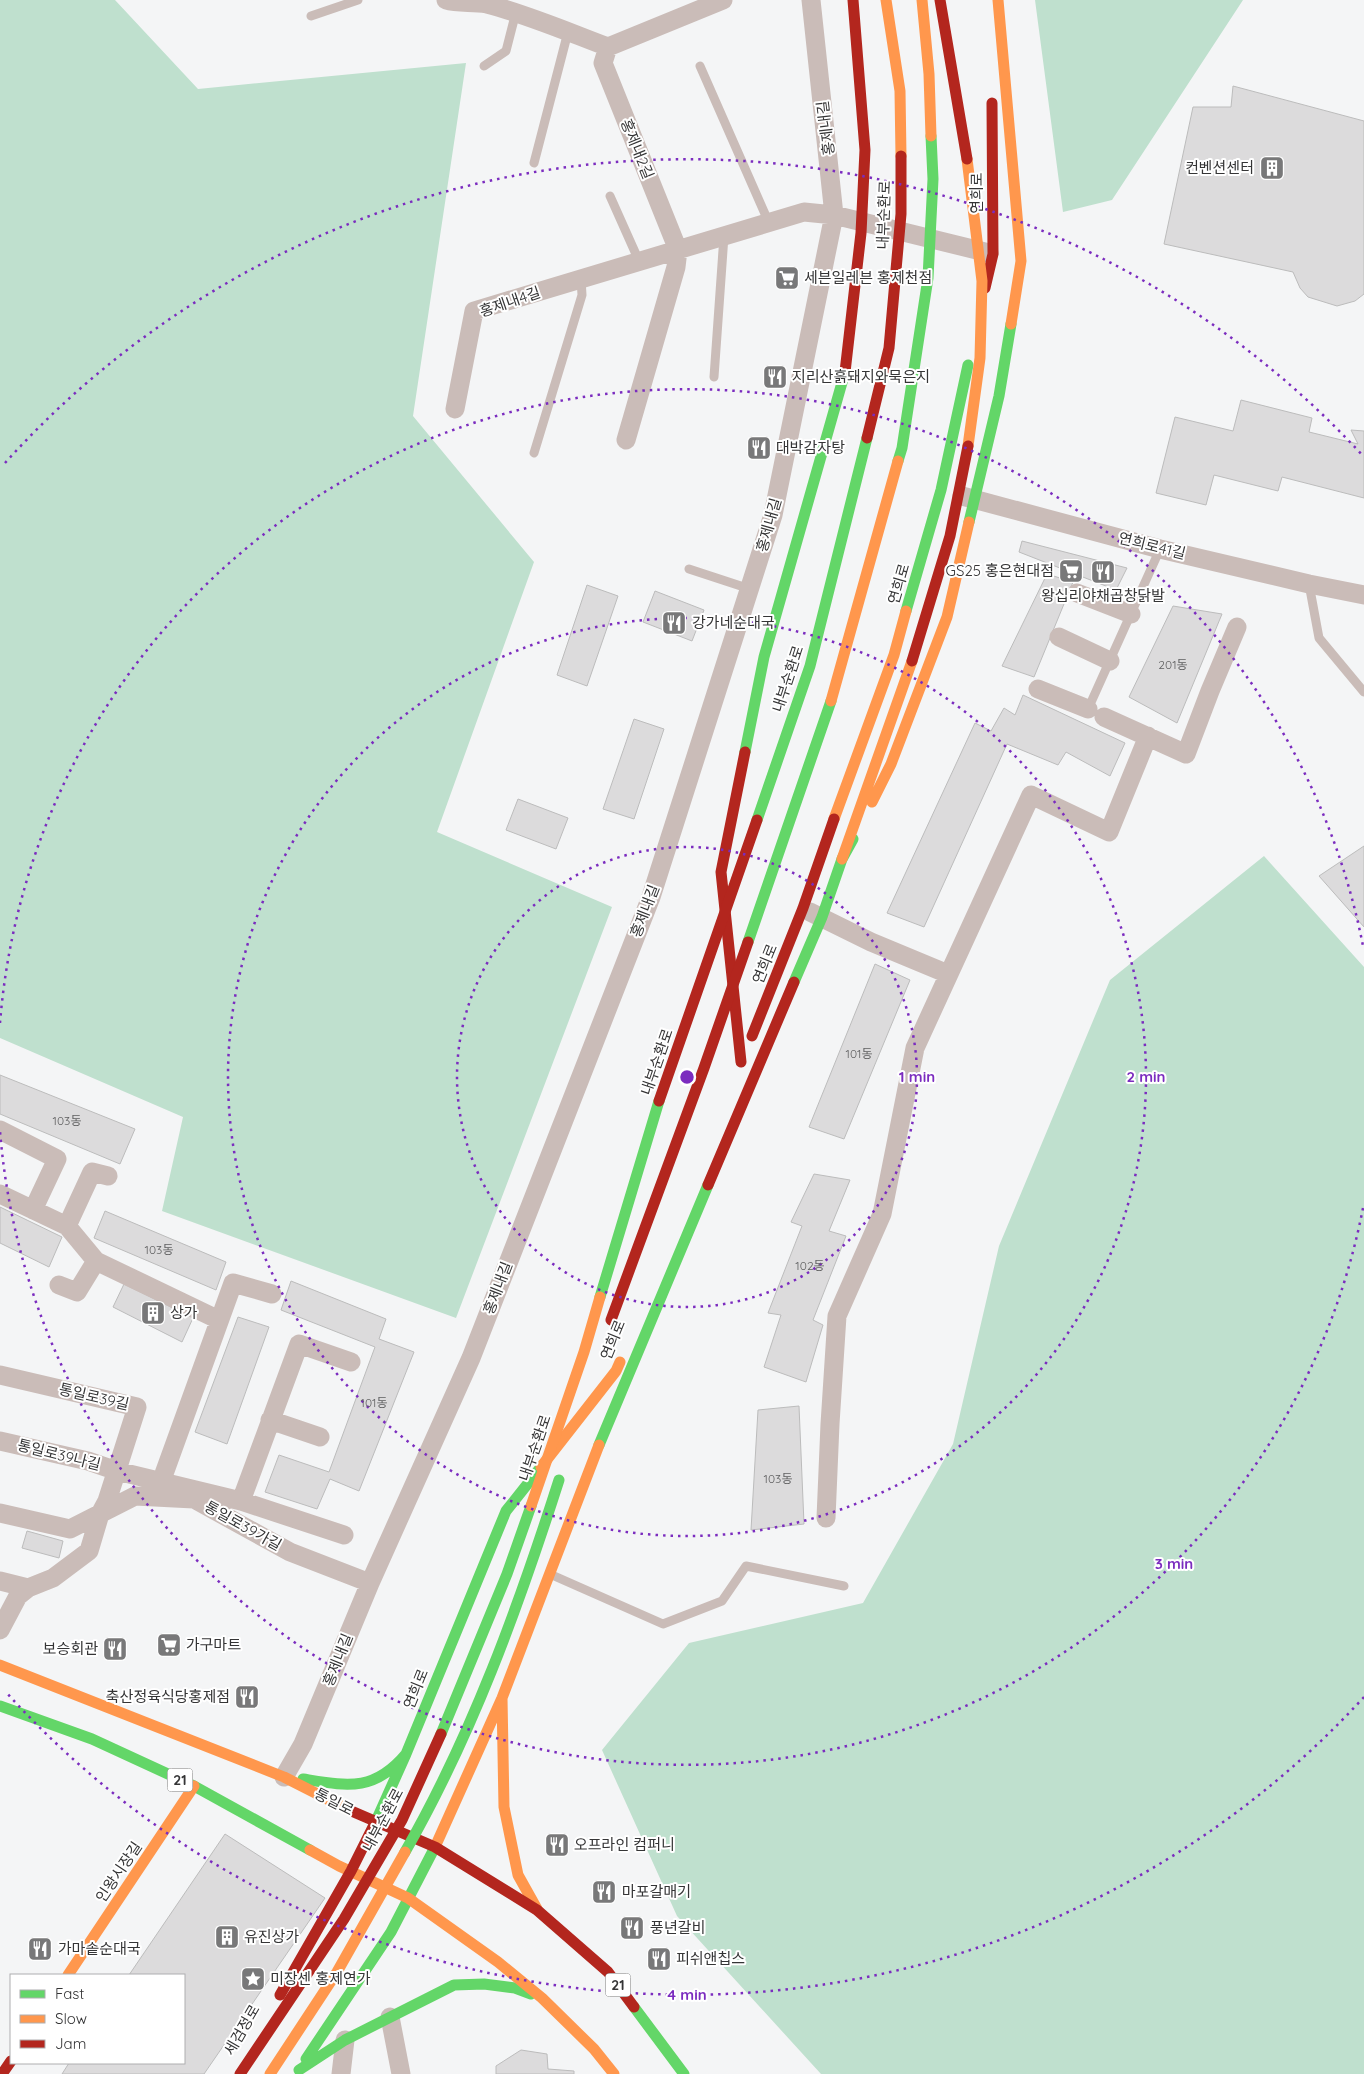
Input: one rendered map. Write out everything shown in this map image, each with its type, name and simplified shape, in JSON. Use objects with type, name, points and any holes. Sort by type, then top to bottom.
[{"type":"main road","name":"연희로","points":[[853,0],[865,150],[861,233],[845,372],[764,657],[721,872],[732,969],[739,1067],[803,908],[862,739],[894,655],[941,490],[993,254],[992,90]]},
{"type":"main road","name":"내부순환로","points":[[240,2074],[344,1919],[402,1820],[456,1701],[500,1592],[584,1352],[654,1120],[810,666],[889,348],[901,214],[900,91],[886,0]]},
{"type":"main road","points":[[609,1326],[704,1068],[829,709],[902,448],[928,278],[933,179],[929,74],[922,0]]},
{"type":"main road","points":[[297,2072],[391,1932],[435,1847],[502,1698],[610,1417],[822,917],[912,661],[950,536],[968,444],[980,358],[982,281],[962,127],[940,0]]},
{"type":"main road","points":[[842,859],[891,764],[947,617],[999,396],[1022,261],[998,0]]},
{"type":"main road","name":"연희로","points":[[351,1871],[406,1754],[506,1511],[616,1371],[624,1353]]},
{"type":"main road","points":[[569,1448],[587,1392]]},
{"type":"main road","points":[[270,2074],[337,1972],[432,1805],[483,1692],[527,1580],[563,1467]]},
{"type":"main road","name":"통일로","points":[[0,1665],[284,1777],[365,1818],[435,1847],[537,1910],[608,1972],[684,2074]]},
{"type":"main road","points":[[502,1698],[504,1807],[518,1874],[537,1910]]},
{"type":"main road","name":"21","points":[[0,1706],[92,1739],[194,1786],[351,1871],[408,1898],[498,1962],[542,1998],[594,2049],[614,2074]]},
{"type":"main road","points":[[284,1777],[360,1785],[379,1779],[389,1772],[406,1754]]},
{"type":"main road","name":"인왕시장길","points":[[69,1974],[194,1786]]},
{"type":"main road","name":"세검정로","points":[[233,2074],[351,1871]]},
{"type":"main road","points":[[297,2072],[345,2040],[454,1985],[484,1984],[515,1988],[542,1998]]},
{"type":"main road","points":[[2,2074],[10,2062]]},
{"type":"street","points":[[446,0],[453,2],[478,2],[516,12],[608,47],[699,4],[723,0]]},
{"type":"street","name":"홍제내길","points":[[284,1777],[303,1744],[370,1583],[471,1358],[651,897],[773,515],[834,214],[811,0]]},
{"type":"street","name":"홍제내2길","points":[[608,47],[603,63],[678,250]]},
{"type":"street","name":"홍제내4길","points":[[455,409],[474,311],[804,212],[834,214],[993,254]]},
{"type":"street","points":[[626,440],[676,267],[678,250]]},
{"type":"street","name":"연희로41길","points":[[941,490],[1160,549],[1364,595]]},
{"type":"street","points":[[1078,593],[1131,614]]},
{"type":"street","points":[[1038,689],[1186,754],[1237,627]]},
{"type":"street","points":[[1060,637],[1110,661]]},
{"type":"street","points":[[826,1518],[837,1316],[882,1214],[915,1048],[1031,795],[1109,832],[1148,736]]},
{"type":"street","points":[[803,908],[870,942],[948,974]]},
{"type":"street","points":[[0,1130],[57,1159],[33,1210]]},
{"type":"street","points":[[67,1226],[92,1172],[108,1176]]},
{"type":"street","points":[[0,1194],[67,1226],[96,1261],[219,1320]]},
{"type":"street","points":[[59,1285],[78,1292],[96,1261]]},
{"type":"street","points":[[0,1513],[70,1529],[135,1496],[153,1480],[219,1320],[232,1283],[272,1294]]},
{"type":"street","points":[[241,1501],[299,1344],[351,1362]]},
{"type":"street","name":"통일로39길","points":[[0,1375],[137,1407],[108,1501],[100,1514]]},
{"type":"street","points":[[270,1420],[320,1437]]},
{"type":"street","name":"통일로39나길","points":[[0,1441],[88,1461],[117,1471],[241,1501],[344,1535]]},
{"type":"street","name":"통일로39가길","points":[[135,1496],[194,1499],[290,1552],[370,1583]]},
{"type":"street","points":[[0,1630],[18,1596],[28,1588],[53,1578],[89,1551],[100,1514]]},
{"type":"street","points":[[0,1582],[28,1588]]},
{"type":"street","points":[[390,2017],[401,2074]]},
{"type":"street","points":[[341,2074],[345,2040]]},
{"type":"lane","points":[[311,16],[358,0]]},
{"type":"lane","points":[[484,66],[506,52],[516,12]]},
{"type":"lane","points":[[534,163],[568,32]]},
{"type":"lane","points":[[700,66],[769,223]]},
{"type":"lane","points":[[610,196],[639,262]]},
{"type":"lane","points":[[714,377],[724,236]]},
{"type":"lane","points":[[534,453],[582,295],[581,279]]},
{"type":"lane","points":[[1096,713],[1110,661],[1160,549]]},
{"type":"lane","points":[[689,569],[750,589]]},
{"type":"lane","points":[[1309,584],[1319,638],[1364,692]]},
{"type":"lane","points":[[550,1574],[663,1624],[722,1601],[746,1566],[844,1586]]},
{"type":"green space","points":[[0,0],[115,0],[198,89],[466,63],[413,416],[534,562],[437,832],[612,907],[456,1318],[162,1211],[183,1117],[0,1038]]},
{"type":"green space","points":[[1035,0],[1243,0],[1112,200],[1063,212]]},
{"type":"green space","points":[[1264,856],[1364,967],[1364,2074],[821,2074],[677,1916],[602,1750],[689,1643],[863,1603],[953,1444],[999,1246],[1110,980]]},
{"type":"building","name":"컨벤션센터","points":[[1233,86],[1364,121],[1364,294],[1355,301],[1337,306],[1308,297],[1300,288],[1293,272],[1164,244],[1193,107],[1231,107]]},
{"type":"building","points":[[1241,400],[1312,418],[1309,432],[1358,444],[1351,430],[1364,431],[1364,498],[1282,477],[1278,491],[1214,475],[1206,505],[1156,493],[1175,417],[1233,431]]},
{"type":"building","points":[[1022,541],[1127,568],[1116,590],[1019,552]]},
{"type":"building","points":[[1047,574],[1073,582],[1034,677],[1002,666]]},
{"type":"building","points":[[587,585],[618,596],[587,686],[557,675]]},
{"type":"building","points":[[655,591],[704,610],[692,641],[643,622]]},
{"type":"building","points":[[1173,606],[1222,614],[1177,723],[1129,697]]},
{"type":"building","points":[[1023,695],[1125,743],[1110,776],[1066,752],[1058,765],[1007,744],[924,927],[887,913],[975,723],[991,731],[1004,708],[1015,715]]},
{"type":"building","points":[[634,719],[664,729],[634,819],[603,809]]},
{"type":"building","points":[[518,799],[568,818],[556,849],[506,830]]},
{"type":"building","points":[[1364,846],[1364,927],[1319,876]]},
{"type":"building","points":[[875,964],[910,980],[844,1139],[809,1127]]},
{"type":"building","points":[[0,1075],[135,1129],[120,1164],[0,1114]]},
{"type":"building","points":[[814,1174],[850,1180],[829,1231],[846,1236],[813,1320],[823,1325],[806,1382],[764,1367],[781,1315],[768,1313],[802,1226],[791,1222]]},
{"type":"building","points":[[0,1207],[62,1237],[49,1267],[0,1243]]},
{"type":"building","points":[[105,1211],[226,1262],[216,1290],[94,1238]]},
{"type":"building","points":[[291,1281],[386,1319],[379,1339],[414,1352],[359,1491],[330,1479],[317,1509],[265,1492],[279,1455],[329,1472],[375,1347],[281,1310]]},
{"type":"building","name":"상가","points":[[124,1284],[193,1318],[182,1342],[113,1307]]},
{"type":"building","points":[[238,1317],[269,1327],[227,1444],[195,1432]]},
{"type":"building","points":[[799,1406],[804,1524],[751,1530],[758,1410]]},
{"type":"building","points":[[27,1531],[63,1541],[59,1558],[22,1548]]},
{"type":"building","name":"유진상가","points":[[225,1834],[325,1898],[204,2074],[62,2074],[68,2064],[185,2064],[185,1974],[130,1974]]},
{"type":"building","points":[[521,2050],[547,2054],[548,2069],[574,2071],[574,2074],[496,2074],[496,2066]]},
{"type":"traffic: fast","points":[[898,461],[902,448],[928,278],[933,179],[931,136]]},
{"type":"traffic: fast","points":[[969,522],[999,396],[1011,324]]},
{"type":"traffic: fast","points":[[906,611],[941,490],[968,365]]},
{"type":"traffic: fast","points":[[745,752],[764,657],[845,372]]},
{"type":"traffic: fast","points":[[757,820],[810,666],[867,438]]},
{"type":"traffic: fast","points":[[748,942],[831,701]]},
{"type":"traffic: fast","points":[[794,982],[822,917],[842,859],[853,839]]},
{"type":"traffic: fast","points":[[600,1297],[659,1101]]},
{"type":"traffic: fast","points":[[599,1445],[708,1185]]},
{"type":"traffic: fast","points":[[376,1821],[406,1754],[506,1511],[541,1467]]},
{"type":"traffic: fast","points":[[405,1852],[452,1763],[492,1670],[527,1576],[559,1480]]},
{"type":"traffic: fast","points":[[441,1734],[507,1574],[531,1506]]},
{"type":"traffic: fast","points":[[0,1706],[92,1739],[194,1786],[310,1850]]},
{"type":"traffic: fast","points":[[303,1779],[347,1784],[359,1783],[383,1775],[406,1754]]},
{"type":"traffic: fast","points":[[306,2059],[391,1932],[435,1847]]},
{"type":"traffic: fast","points":[[299,2070],[345,2040],[454,1985],[484,1984],[515,1988],[531,1994]]},
{"type":"traffic: fast","points":[[634,2007],[684,2074]]},
{"type":"traffic: slow","points":[[886,0],[900,91],[901,156]]},
{"type":"traffic: slow","points":[[922,0],[929,74],[931,136]]},
{"type":"traffic: slow","points":[[998,0],[1021,261],[1011,324]]},
{"type":"traffic: slow","points":[[967,159],[982,281],[980,358],[968,446]]},
{"type":"traffic: slow","points":[[831,701],[898,461]]},
{"type":"traffic: slow","points":[[872,802],[891,764],[947,617],[969,522]]},
{"type":"traffic: slow","points":[[834,819],[894,655],[906,611]]},
{"type":"traffic: slow","points":[[842,859],[912,661]]},
{"type":"traffic: slow","points":[[531,1506],[584,1352],[600,1297]]},
{"type":"traffic: slow","points":[[541,1467],[616,1371],[620,1362]]},
{"type":"traffic: slow","points":[[435,1847],[502,1698],[599,1445]]},
{"type":"traffic: slow","points":[[0,1665],[284,1777],[349,1810]]},
{"type":"traffic: slow","points":[[502,1698],[504,1807],[518,1875],[537,1909]]},
{"type":"traffic: slow","points":[[69,1974],[194,1786]]},
{"type":"traffic: slow","points":[[310,1850],[339,1866],[408,1898],[498,1962],[542,1998],[594,2049],[614,2074]]},
{"type":"traffic: slow","points":[[270,2074],[337,1972],[405,1852]]},
{"type":"traffic: jam","points":[[845,372],[861,233],[865,150],[853,0]]},
{"type":"traffic: jam","points":[[940,0],[967,159]]},
{"type":"traffic: jam","points":[[985,288],[993,254],[992,103]]},
{"type":"traffic: jam","points":[[867,438],[889,348],[901,214],[901,156]]},
{"type":"traffic: jam","points":[[912,661],[950,536],[968,446]]},
{"type":"traffic: jam","points":[[741,1062],[721,872],[745,752]]},
{"type":"traffic: jam","points":[[752,1036],[803,908],[834,819]]},
{"type":"traffic: jam","points":[[659,1101],[757,820]]},
{"type":"traffic: jam","points":[[611,1320],[704,1068],[748,942]]},
{"type":"traffic: jam","points":[[708,1185],[794,982]]},
{"type":"traffic: jam","points":[[240,2074],[344,1919],[402,1820],[441,1734]]},
{"type":"traffic: jam","points":[[349,1810],[435,1847],[537,1910],[608,1972],[634,2007]]},
{"type":"traffic: jam","points":[[280,1995],[351,1871],[376,1821]]},
{"type":"traffic: jam","points":[[2,2074],[10,2062]]},
{"type":"place","name":"컨벤션센터","points":[[1272,168]]},
{"type":"place","name":"세븐일레븐 홍제천점","points":[[787,278]]},
{"type":"place","name":"지리산흙돼지와묵은지","points":[[775,377]]},
{"type":"place","name":"대박감자탕","points":[[759,448]]},
{"type":"place","name":"GS25 홍은현대점","points":[[1071,571]]},
{"type":"place","name":"왕십리야채곱창닭발","points":[[1103,572]]},
{"type":"place","name":"강가네순대국","points":[[674,623]]},
{"type":"place","name":"상가","points":[[153,1313]]},
{"type":"place","name":"가구마트","points":[[169,1645]]},
{"type":"place","name":"보승회관","points":[[115,1649]]},
{"type":"place","name":"축산정육식당홍제점","points":[[247,1697]]},
{"type":"place","name":"오프라인 컴퍼니","points":[[557,1845]]},
{"type":"place","name":"마포갈매기","points":[[604,1892]]},
{"type":"place","name":"풍년갈비","points":[[632,1928]]},
{"type":"place","name":"유진상가","points":[[227,1937]]},
{"type":"place","name":"가마솥순대국","points":[[40,1949]]},
{"type":"place","name":"피쉬앤칩스","points":[[659,1959]]},
{"type":"place","name":"미장센 홍제연가","points":[[253,1979]]}]
